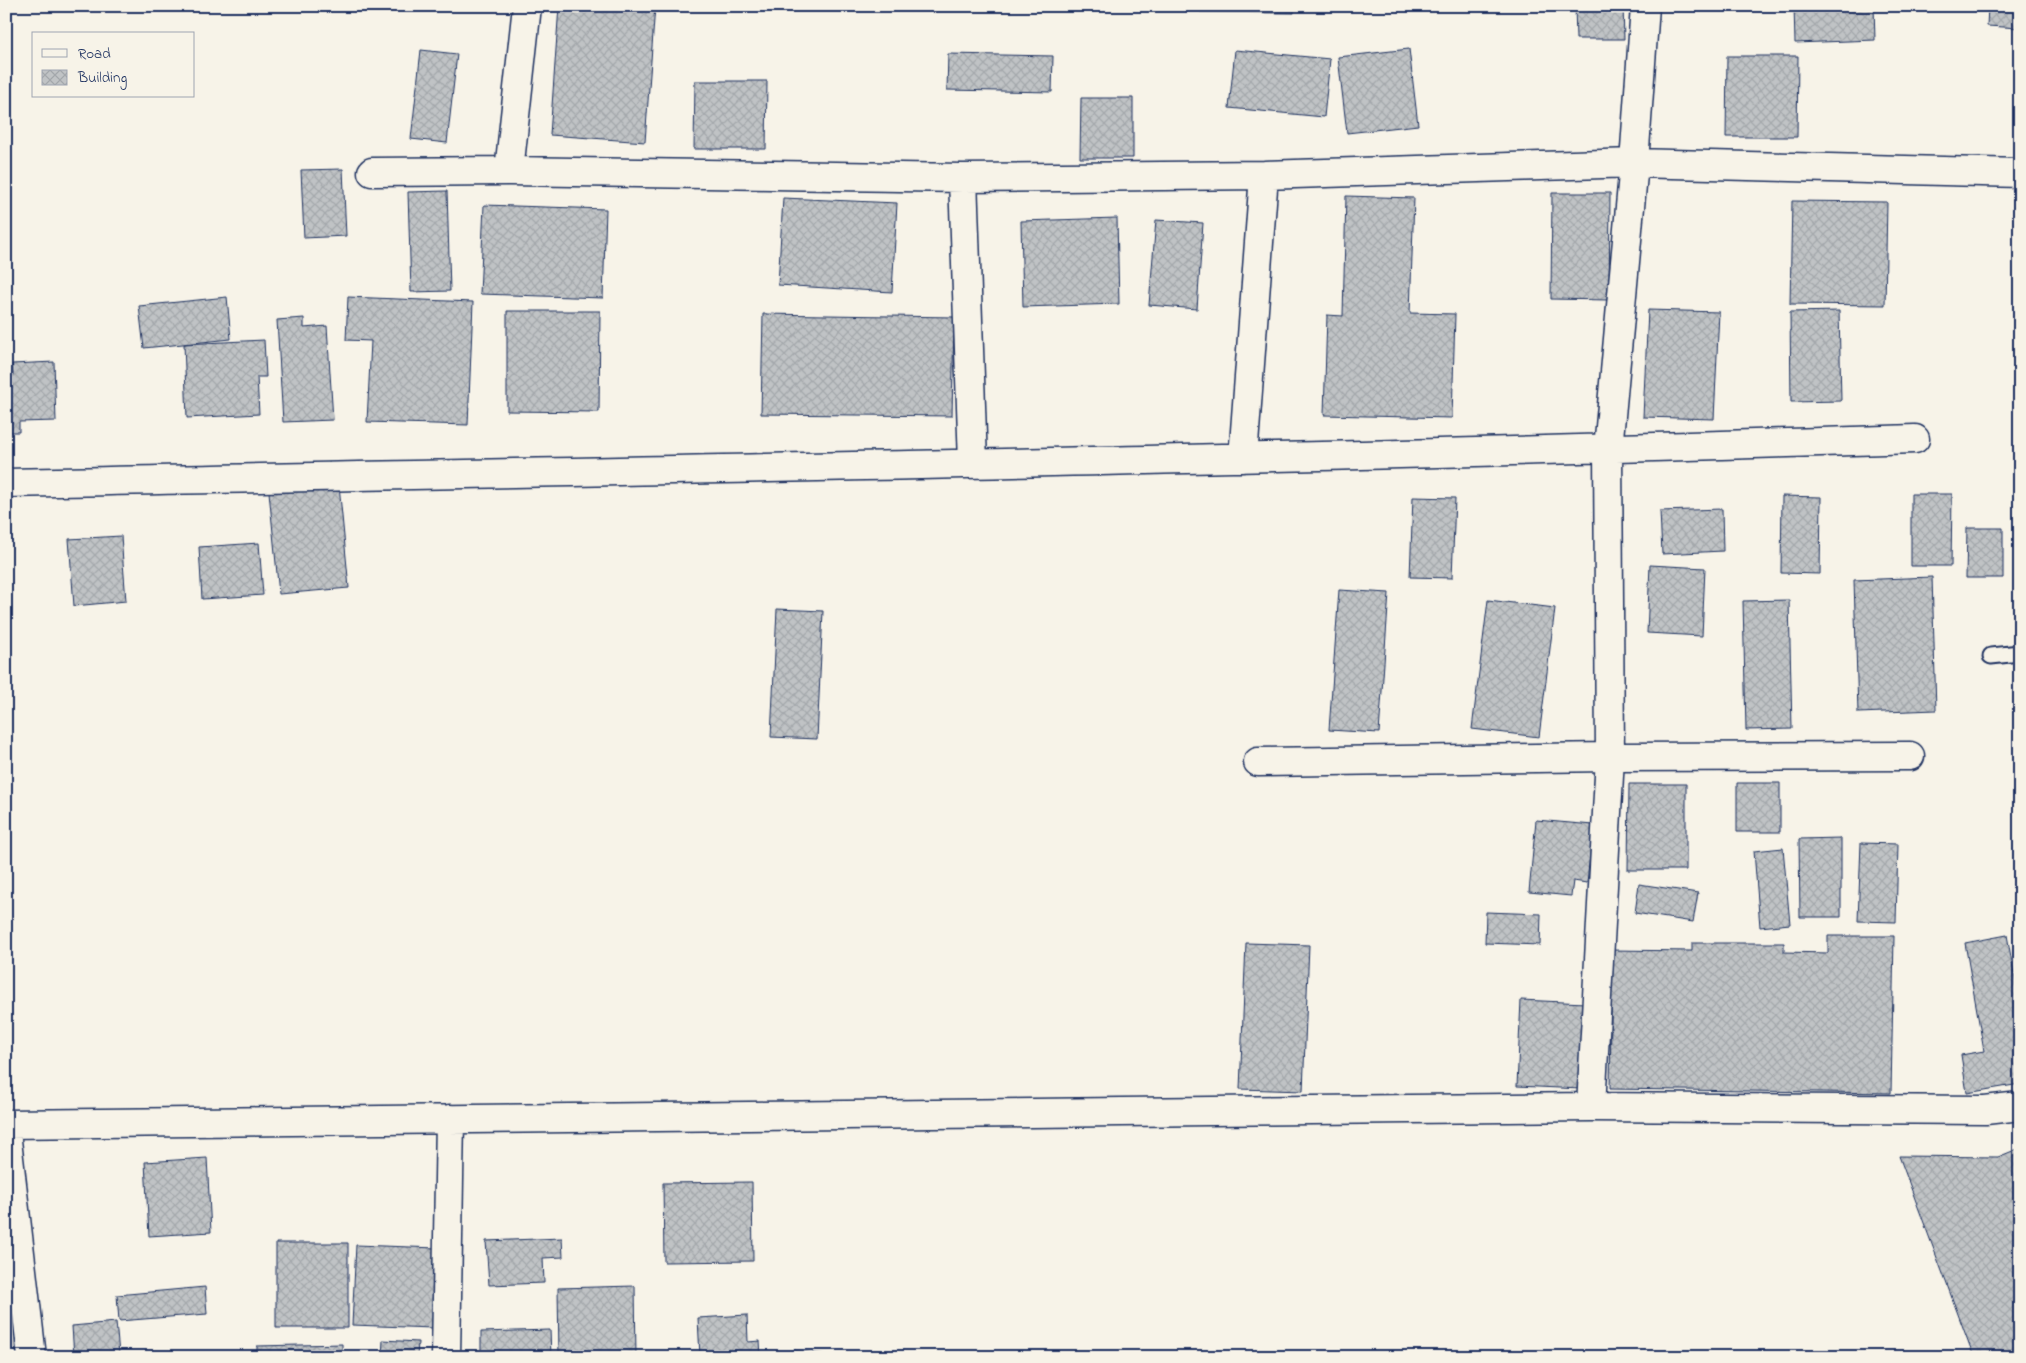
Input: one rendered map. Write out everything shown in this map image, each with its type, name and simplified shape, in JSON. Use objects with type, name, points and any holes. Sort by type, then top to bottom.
[{"type":"street","points":[[509,171],[527,6]]},
{"type":"street","points":[[1591,1107],[1610,756],[1608,449],[1634,163],[1645,6]]},
{"type":"street","points":[[372,172],[509,171],[963,178],[1264,175],[1634,163],[2020,173]]},
{"type":"street","points":[[1243,458],[1264,175]]},
{"type":"street","points":[[963,178],[973,463]]},
{"type":"street","points":[[6,483],[1243,458],[1915,439]]},
{"type":"street","points":[[1258,762],[1610,756],[1910,756]]},
{"type":"street","points":[[6,1124],[1591,1107],[1985,1110],[2020,1106]]},
{"type":"street","points":[[446,1357],[450,1119]]},
{"type":"street","points":[[6,1132],[32,1357]]},
{"type":"lane","points":[[1991,656],[2020,653]]},
{"type":"building","points":[[559,6],[655,6],[645,142],[550,135]]},
{"type":"building","points":[[1113,6],[1146,6],[1146,9]]},
{"type":"building","points":[[1200,6],[1294,6],[1294,13],[1200,12]]},
{"type":"building","points":[[1575,6],[1623,6],[1624,39],[1576,39]]},
{"type":"building","points":[[1794,6],[1874,6],[1875,40],[1795,43]]},
{"type":"building","points":[[1988,6],[2020,6],[2020,28],[1987,26]]},
{"type":"building","points":[[1409,49],[1418,125],[1347,133],[1338,57]]},
{"type":"building","points":[[421,50],[457,54],[447,143],[411,139]]},
{"type":"building","points":[[1235,50],[1330,59],[1324,117],[1229,108]]},
{"type":"building","points":[[948,54],[1053,56],[1052,92],[947,90]]},
{"type":"building","points":[[1727,56],[1798,56],[1797,137],[1726,137]]},
{"type":"building","points":[[695,81],[767,81],[766,149],[694,149]]},
{"type":"building","points":[[1081,98],[1133,98],[1133,158],[1080,158]]},
{"type":"building","points":[[343,169],[346,236],[304,238],[301,170]]},
{"type":"building","points":[[447,191],[450,291],[411,292],[408,192]]},
{"type":"building","points":[[1552,193],[1610,193],[1609,300],[1551,299]]},
{"type":"building","points":[[1346,196],[1414,198],[1410,313],[1455,314],[1452,418],[1324,415],[1327,315],[1343,316]]},
{"type":"building","points":[[783,198],[897,203],[892,292],[778,285]]},
{"type":"building","points":[[1792,201],[1887,202],[1885,305],[1790,304]]},
{"type":"building","points":[[484,205],[606,209],[603,298],[480,294]]},
{"type":"building","points":[[1117,218],[1119,304],[1023,307],[1021,221]]},
{"type":"building","points":[[1156,220],[1203,223],[1197,309],[1149,305]]},
{"type":"building","points":[[227,297],[231,339],[144,348],[139,306]]},
{"type":"building","points":[[348,297],[473,302],[468,425],[367,422],[371,341],[346,340]]},
{"type":"building","points":[[1648,310],[1719,312],[1714,419],[1643,417]]},
{"type":"building","points":[[507,311],[600,311],[599,412],[507,411]]},
{"type":"building","points":[[1839,311],[1841,401],[1791,402],[1790,312]]},
{"type":"building","points":[[763,314],[954,317],[952,416],[761,414]]},
{"type":"building","points":[[304,318],[304,328],[327,326],[333,420],[283,422],[277,320]]},
{"type":"building","points":[[264,340],[266,377],[257,377],[259,414],[187,418],[184,344]]},
{"type":"building","points":[[54,362],[56,421],[19,422],[19,432],[6,432],[6,377],[13,376],[12,364]]},
{"type":"building","points":[[339,485],[349,588],[279,594],[269,492]]},
{"type":"building","points":[[1911,494],[1952,494],[1951,566],[1911,566]]},
{"type":"building","points":[[1782,496],[1821,497],[1820,574],[1781,573]]},
{"type":"building","points":[[1413,497],[1455,498],[1452,578],[1410,577]]},
{"type":"building","points":[[1722,509],[1723,551],[1662,554],[1660,511]]},
{"type":"building","points":[[1967,528],[2003,528],[2003,578],[1966,578]]},
{"type":"building","points":[[121,536],[126,601],[74,606],[69,539]]},
{"type":"building","points":[[259,543],[263,595],[202,599],[199,547]]},
{"type":"building","points":[[1650,565],[1705,568],[1702,636],[1647,633]]},
{"type":"building","points":[[1932,577],[1936,710],[1858,713],[1854,580]]},
{"type":"building","points":[[1339,590],[1389,593],[1379,733],[1329,730]]},
{"type":"building","points":[[1488,600],[1555,608],[1539,737],[1472,729]]},
{"type":"building","points":[[1789,600],[1792,729],[1746,730],[1743,601]]},
{"type":"building","points":[[777,609],[823,611],[817,739],[771,737]]},
{"type":"building","points":[[1737,783],[1780,783],[1780,832],[1737,832]]},
{"type":"building","points":[[1629,784],[1686,784],[1686,870],[1628,870]]},
{"type":"building","points":[[1536,820],[1593,825],[1587,883],[1573,881],[1571,896],[1529,892]]},
{"type":"building","points":[[1841,838],[1841,917],[1800,917],[1799,839]]},
{"type":"building","points":[[1861,843],[1898,844],[1896,922],[1858,921]]},
{"type":"building","points":[[1783,848],[1790,924],[1760,927],[1754,851]]},
{"type":"building","points":[[1639,884],[1698,893],[1693,922],[1635,913]]},
{"type":"building","points":[[1486,912],[1541,914],[1540,945],[1485,943]]},
{"type":"building","points":[[2007,935],[2020,1007],[2020,1084],[1967,1093],[1961,1055],[1984,1051],[1965,943]]},
{"type":"building","points":[[1828,936],[1894,936],[1891,1093],[1610,1089],[1612,950],[1692,951],[1692,943],[1784,943],[1784,952],[1828,953]]},
{"type":"building","points":[[1246,943],[1309,945],[1303,1091],[1240,1089]]},
{"type":"building","points":[[1521,1000],[1585,1003],[1581,1089],[1517,1086]]},
{"type":"building","points":[[2020,1148],[2020,1357],[1974,1357],[1899,1156],[1998,1157]]},
{"type":"building","points":[[207,1158],[211,1232],[149,1236],[145,1162]]},
{"type":"building","points":[[752,1182],[753,1261],[664,1262],[663,1183]]},
{"type":"building","points":[[562,1238],[563,1257],[543,1258],[544,1283],[489,1285],[486,1241]]},
{"type":"building","points":[[276,1243],[348,1243],[348,1328],[276,1328]]},
{"type":"building","points":[[356,1245],[437,1248],[433,1328],[352,1325]]},
{"type":"building","points":[[635,1286],[636,1357],[559,1357],[558,1288]]},
{"type":"building","points":[[205,1287],[207,1314],[119,1321],[117,1295]]},
{"type":"building","points":[[747,1315],[748,1342],[760,1341],[761,1357],[700,1357],[698,1318]]},
{"type":"building","points":[[116,1322],[119,1354],[74,1357],[72,1326]]},
{"type":"building","points":[[16,1324],[20,1349],[6,1351],[6,1325]]},
{"type":"building","points":[[550,1330],[551,1357],[481,1357],[481,1332]]},
{"type":"building","points":[[383,1340],[418,1342],[417,1357],[382,1357]]},
{"type":"building","points":[[342,1344],[342,1357],[257,1357],[257,1346]]},
{"type":"building","points":[[793,1350],[841,1357],[792,1357]]}]
